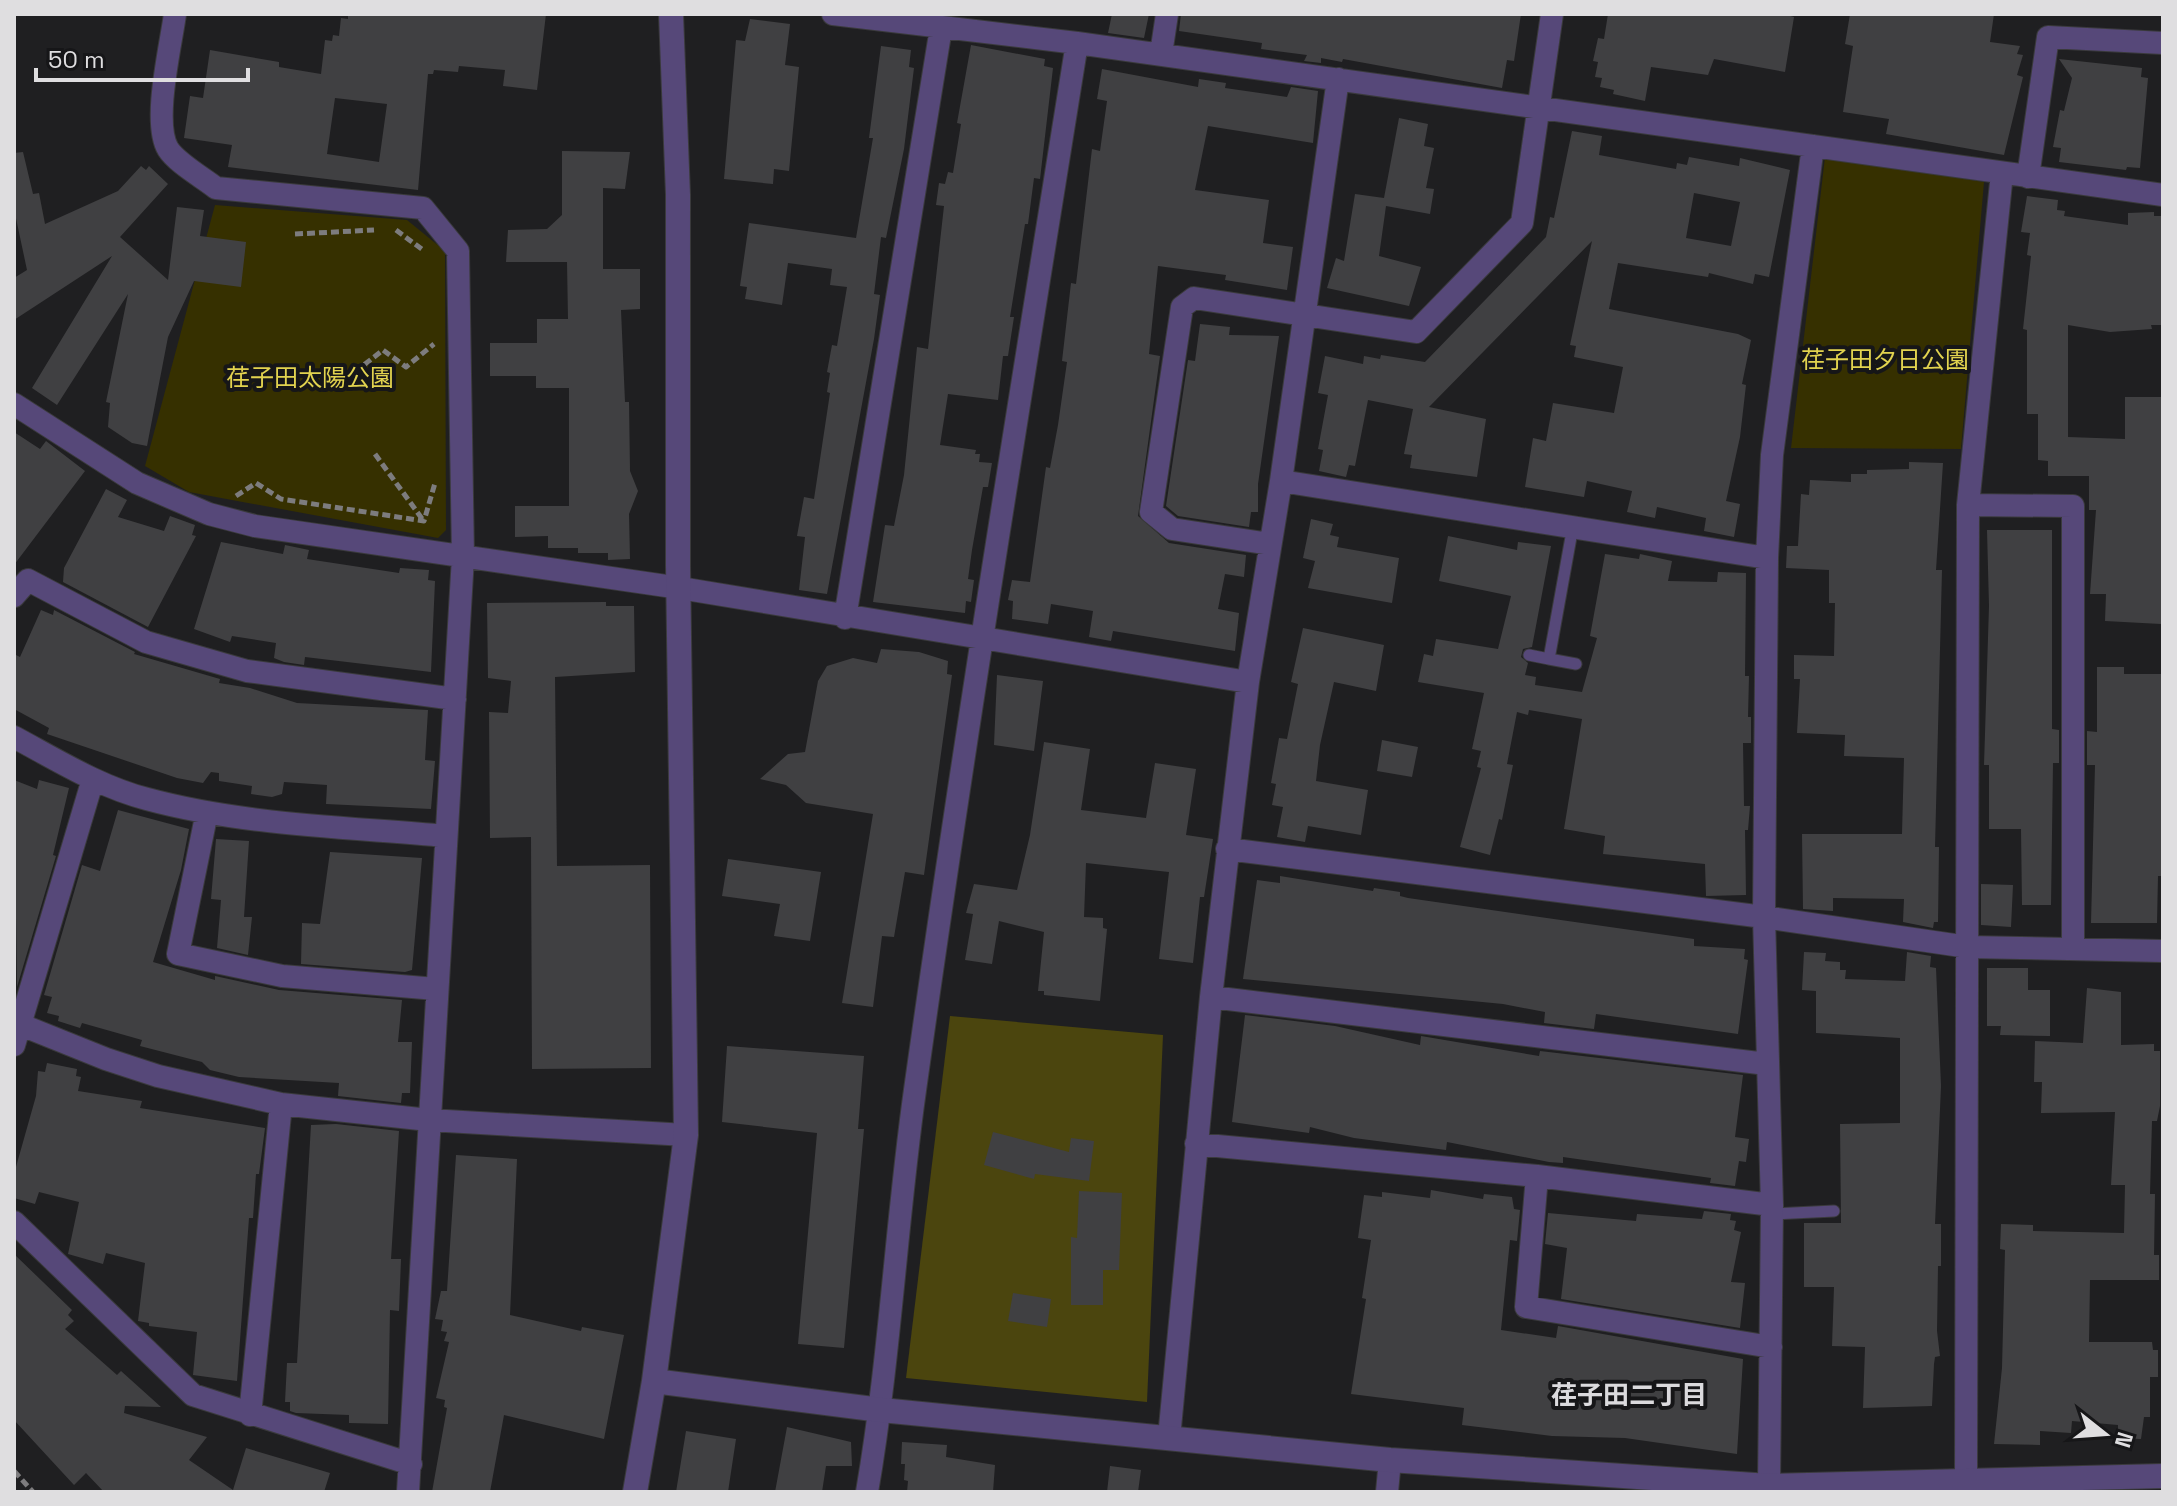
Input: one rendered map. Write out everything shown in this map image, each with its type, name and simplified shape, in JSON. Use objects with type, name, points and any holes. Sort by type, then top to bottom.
[{"type":"street","points":[[175,14],[161,120],[168,149],[216,188],[423,208],[458,251],[463,557],[408,1492]]},
{"type":"street","points":[[635,1492],[654,1381],[686,1135],[678,195],[671,14]]},
{"type":"street","points":[[833,14],[1161,54],[2163,195]]},
{"type":"street","points":[[1161,54],[1167,14]]},
{"type":"street","points":[[1270,544],[1172,529],[1151,512],[1182,307],[1194,298],[1416,332],[1522,223],[1552,14]]},
{"type":"street","points":[[845,618],[941,28]]},
{"type":"street","points":[[2028,177],[2048,37],[2163,43]]},
{"type":"street","points":[[867,1492],[881,1410],[914,1096],[981,640],[1077,43]]},
{"type":"street","points":[[1169,1438],[1227,849],[1248,682],[1281,481],[1338,79]]},
{"type":"street","points":[[1769,1486],[1772,1209],[1764,917],[1767,558],[1772,455],[1813,146]]},
{"type":"street","points":[[1966,1482],[1968,505],[2002,173]]},
{"type":"street","points":[[14,404],[137,483],[209,514],[255,526],[680,588],[845,618],[1248,682]]},
{"type":"street","points":[[1281,481],[1767,558]]},
{"type":"street","points":[[1968,505],[2073,506],[2073,949]]},
{"type":"street","points":[[14,596],[28,580],[146,642],[247,671],[455,699]]},
{"type":"street","points":[[14,737],[93,779],[146,799],[207,812],[445,836]]},
{"type":"street","points":[[93,779],[16,1030],[158,1076],[281,1104],[429,1120],[686,1135]]},
{"type":"street","points":[[207,812],[178,954],[282,976],[436,989]]},
{"type":"street","points":[[1227,849],[1764,917],[1968,947],[2163,951]]},
{"type":"street","points":[[1211,997],[1767,1064]]},
{"type":"street","points":[[250,1415],[281,1104]]},
{"type":"street","points":[[1196,1144],[1537,1176],[1772,1209]]},
{"type":"street","points":[[1537,1176],[1526,1307],[1771,1347]]},
{"type":"street","points":[[14,1222],[193,1395],[411,1464]]},
{"type":"street","points":[[654,1381],[881,1410],[1390,1460],[1769,1486],[1834,1488],[1966,1482],[2098,1486],[2163,1476]]},
{"type":"street","points":[[1387,1492],[1390,1460]]},
{"type":"lane","points":[[1549,659],[1573,526]]},
{"type":"lane","points":[[1529,655],[1576,664]]},
{"type":"lane","points":[[1772,1209],[1834,1211]]},
{"type":"path","points":[[295,234],[394,229],[434,258]]},
{"type":"path","points":[[435,329],[435,359]]},
{"type":"path","points":[[355,372],[383,350],[406,367],[435,343]]},
{"type":"path","points":[[375,454],[424,521]]},
{"type":"path","points":[[424,521],[435,483],[435,467]]},
{"type":"path","points":[[209,514],[256,483],[281,499],[424,521]]},
{"type":"path","points":[[14,1471],[33,1492]]},
{"type":"green space","name":"荏子田夕日公園","points":[[1825,157],[1984,182],[1961,449],[1791,448]]},
{"type":"green space","name":"荏子田太陽公園","points":[[215,205],[407,220],[445,251],[446,530],[438,538],[189,492],[145,466]]},
{"type":"shaded area","points":[[950,1016],[1163,1035],[1147,1402],[906,1378]]},
{"type":"building","points":[[348,14],[546,14],[537,90],[503,86],[505,70],[459,66],[458,72],[434,70],[433,74],[428,74],[418,190],[228,167],[232,145],[184,138],[190,96],[203,98],[210,50],[279,62],[279,67],[321,74],[325,40],[332,41],[333,35],[339,36],[341,18],[348,19]],"holes":[[[335,98],[387,104],[379,162],[327,154]]]},
{"type":"building","points":[[1112,14],[1149,14],[1144,38],[1108,33]]},
{"type":"building","points":[[1181,14],[1521,14],[1514,61],[1507,60],[1502,88],[1343,59],[1342,62],[1321,58],[1321,63],[1304,61],[1307,55],[1261,49],[1262,43],[1179,31]]},
{"type":"building","points":[[1608,14],[1783,14],[1794,17],[1785,72],[1714,59],[1708,75],[1651,67],[1645,101],[1613,94],[1614,90],[1600,87],[1602,78],[1595,77],[1598,62],[1593,61],[1598,38],[1604,39]]},
{"type":"building","points":[[1850,14],[1994,14],[1990,42],[2020,46],[2017,54],[2023,55],[2017,75],[2023,77],[2004,155],[1886,134],[1889,119],[1843,112],[1853,46],[1845,44]]},
{"type":"building","points":[[750,19],[790,24],[785,65],[799,67],[789,171],[774,169],[773,184],[724,179],[736,40],[745,41]]},
{"type":"building","points":[[971,45],[1045,59],[1044,66],[1053,68],[1040,179],[1034,178],[1028,224],[1025,224],[1010,317],[1014,317],[1008,356],[1003,356],[998,400],[948,394],[940,445],[976,450],[975,454],[980,454],[979,462],[992,463],[988,487],[983,487],[968,579],[974,580],[971,602],[966,601],[965,613],[873,602],[885,525],[894,526],[904,475],[917,347],[928,349],[944,206],[936,205],[939,183],[945,184],[948,172],[953,173],[961,124],[957,123]]},
{"type":"building","points":[[881,46],[911,50],[909,67],[914,68],[904,149],[886,238],[881,237],[874,294],[880,295],[874,339],[827,594],[799,590],[805,537],[797,536],[804,497],[814,499],[830,393],[827,392],[830,373],[827,372],[832,345],[837,346],[847,287],[830,285],[832,269],[788,263],[782,305],[745,299],[747,287],[740,286],[749,223],[856,238],[873,138],[869,138]]},
{"type":"building","points":[[2059,59],[2142,68],[2141,77],[2148,78],[2140,168],[2127,167],[2126,170],[2059,162],[2061,148],[2053,147],[2060,110],[2064,111],[2072,78]]},
{"type":"building","points":[[1102,69],[1198,87],[1199,79],[1226,83],[1225,88],[1287,97],[1291,87],[1318,91],[1313,143],[1208,126],[1195,190],[1269,200],[1263,243],[1293,247],[1287,290],[1225,280],[1226,275],[1158,266],[1149,354],[1160,356],[1138,516],[1169,543],[1246,555],[1244,577],[1225,574],[1218,609],[1239,613],[1235,651],[1113,631],[1111,641],[1089,637],[1093,611],[1051,604],[1048,624],[1012,619],[1013,601],[1008,600],[1012,580],[1030,582],[1046,467],[1050,468],[1058,425],[1067,362],[1062,361],[1071,283],[1076,284],[1092,149],[1100,151],[1107,101],[1097,99]]},
{"type":"building","points":[[1399,118],[1428,124],[1424,146],[1434,148],[1426,188],[1434,189],[1430,214],[1386,206],[1379,256],[1421,267],[1409,306],[1327,288],[1336,258],[1344,261],[1355,194],[1384,198]]},
{"type":"building","points":[[1572,131],[1602,136],[1599,155],[1676,169],[1677,163],[1687,165],[1689,157],[1739,166],[1740,158],[1790,170],[1769,277],[1755,274],[1753,284],[1709,273],[1708,277],[1618,263],[1609,309],[1738,334],[1751,340],[1742,384],[1746,385],[1740,437],[1726,501],[1740,504],[1734,537],[1704,531],[1706,518],[1657,507],[1655,518],[1627,512],[1632,491],[1587,481],[1584,497],[1525,487],[1533,438],[1546,441],[1553,403],[1614,413],[1623,367],[1574,357],[1576,346],[1570,345],[1592,241],[1429,407],[1486,419],[1477,477],[1410,468],[1412,455],[1404,454],[1413,409],[1368,400],[1355,466],[1349,465],[1346,477],[1319,471],[1323,450],[1318,449],[1328,395],[1318,393],[1325,356],[1363,364],[1364,356],[1380,359],[1381,355],[1425,362],[1546,237],[1550,217],[1554,218]],"holes":[[[1694,193],[1740,202],[1731,246],[1686,238]]]},
{"type":"building","points":[[562,151],[630,152],[625,189],[603,188],[603,269],[640,269],[640,309],[621,310],[625,402],[629,402],[630,471],[638,491],[629,514],[630,559],[608,560],[608,553],[578,553],[578,548],[548,548],[548,536],[515,537],[515,506],[569,506],[569,388],[536,388],[536,376],[490,376],[490,343],[537,343],[537,319],[568,319],[567,262],[506,262],[508,230],[547,229],[562,215]]},
{"type":"building","points":[[23,152],[33,194],[39,193],[45,224],[118,191],[141,166],[146,170],[149,166],[168,184],[120,237],[168,280],[177,207],[204,210],[200,236],[246,242],[241,287],[194,281],[168,337],[147,446],[132,443],[108,427],[110,403],[106,402],[128,294],[57,405],[32,388],[112,256],[14,320],[14,278],[27,270],[14,209],[14,153]]},
{"type":"building","points":[[2027,196],[2058,200],[2057,210],[2065,211],[2064,216],[2128,225],[2128,213],[2154,212],[2154,216],[2163,216],[2162,325],[2151,325],[2152,329],[2110,332],[2068,325],[2068,437],[2125,439],[2125,397],[2162,397],[2161,624],[2105,621],[2106,594],[2090,594],[2096,510],[2089,510],[2089,476],[2048,476],[2048,461],[2038,460],[2038,414],[2027,414],[2027,330],[2023,329],[2031,256],[2027,255],[2030,233],[2021,232]]},
{"type":"building","points":[[1200,324],[1230,327],[1229,335],[1279,336],[1258,484],[1258,512],[1251,512],[1249,527],[1178,516],[1166,506],[1188,360],[1195,361]]},
{"type":"building","points":[[14,432],[40,449],[46,441],[85,471],[14,565]]},
{"type":"building","points":[[1909,462],[1943,463],[1936,570],[1942,570],[1935,847],[1939,847],[1938,922],[1934,922],[1933,928],[1903,922],[1904,899],[1833,898],[1833,911],[1803,909],[1802,834],[1902,834],[1904,758],[1844,756],[1845,735],[1797,733],[1800,679],[1794,679],[1794,655],[1834,656],[1835,603],[1829,603],[1829,570],[1786,568],[1787,546],[1798,546],[1801,494],[1809,495],[1810,480],[1851,482],[1851,474],[1867,474],[1867,470],[1909,469]]},
{"type":"building","points":[[106,489],[127,500],[118,517],[164,531],[170,516],[195,525],[192,535],[196,536],[148,627],[63,582],[64,568]]},
{"type":"building","points":[[1311,519],[1333,524],[1330,535],[1339,537],[1337,547],[1399,558],[1392,603],[1308,588],[1315,561],[1303,558]]},
{"type":"building","points":[[1987,530],[2052,530],[2052,729],[2059,730],[2059,763],[2053,763],[2051,905],[2022,905],[2021,829],[1989,829],[1989,765],[1984,765],[1989,606]]},
{"type":"building","points":[[1448,536],[1517,550],[1518,542],[1551,546],[1532,647],[1523,649],[1521,657],[1528,663],[1525,675],[1536,677],[1535,685],[1582,692],[1597,638],[1590,636],[1605,554],[1639,559],[1640,554],[1672,561],[1668,581],[1717,582],[1718,572],[1746,573],[1745,676],[1749,676],[1751,743],[1743,743],[1744,806],[1750,806],[1748,830],[1745,830],[1746,895],[1706,896],[1705,864],[1603,854],[1605,836],[1564,829],[1582,719],[1529,710],[1528,715],[1517,712],[1507,764],[1513,765],[1502,820],[1499,819],[1490,855],[1460,847],[1481,768],[1477,767],[1481,751],[1472,749],[1484,693],[1418,682],[1424,654],[1433,656],[1436,639],[1498,649],[1511,596],[1439,581]]},
{"type":"building","points":[[221,542],[283,554],[285,545],[309,550],[307,559],[399,573],[400,568],[429,570],[428,580],[435,581],[431,672],[305,657],[304,665],[284,662],[274,658],[276,643],[232,636],[230,642],[194,629]]},
{"type":"building","points":[[606,602],[606,606],[634,606],[635,672],[555,677],[557,866],[650,865],[651,1068],[532,1069],[531,837],[490,838],[489,712],[508,713],[511,681],[488,678],[487,603]]},
{"type":"building","points":[[41,610],[53,615],[54,610],[134,654],[220,679],[219,683],[250,688],[297,703],[428,710],[425,760],[435,761],[431,809],[326,804],[327,785],[284,782],[282,794],[272,797],[251,794],[252,786],[219,781],[219,773],[211,772],[203,783],[177,778],[47,734],[49,728],[14,709],[14,654],[20,657]]},
{"type":"building","points":[[1303,628],[1384,645],[1376,691],[1334,682],[1320,745],[1316,781],[1368,790],[1361,835],[1308,826],[1305,842],[1277,837],[1283,807],[1272,805],[1276,784],[1271,783],[1279,738],[1287,739],[1298,684],[1291,682]]},
{"type":"building","points":[[881,649],[919,652],[948,661],[947,674],[952,675],[924,875],[905,872],[894,937],[882,936],[873,1007],[842,1003],[873,814],[806,803],[786,785],[760,779],[788,754],[805,752],[818,681],[827,666],[853,658],[877,663]]},
{"type":"building","points":[[2097,667],[2124,667],[2124,674],[2162,674],[2162,876],[2158,876],[2157,923],[2091,923],[2095,765],[2087,765],[2087,731],[2097,732]]},
{"type":"building","points":[[997,675],[1043,681],[1034,751],[994,745]]},
{"type":"building","points":[[1382,740],[1418,747],[1412,777],[1377,771]]},
{"type":"building","points":[[1044,742],[1090,749],[1081,810],[1146,818],[1155,763],[1196,769],[1186,835],[1213,839],[1204,897],[1200,897],[1193,963],[1159,959],[1169,872],[1086,863],[1084,917],[1103,918],[1103,928],[1107,929],[1100,1001],[1044,995],[1044,991],[1038,991],[1044,932],[999,921],[992,964],[965,960],[973,914],[966,913],[974,884],[1017,890],[1030,835]]},
{"type":"building","points":[[14,780],[37,789],[39,780],[69,788],[53,855],[56,856],[17,987]]},
{"type":"building","points":[[118,810],[189,829],[181,870],[153,962],[215,980],[215,976],[279,990],[402,1000],[398,1042],[412,1042],[410,1093],[402,1093],[401,1103],[338,1096],[339,1083],[239,1077],[210,1070],[202,1062],[140,1046],[142,1040],[82,1023],[80,1028],[58,1021],[59,1016],[47,1013],[52,997],[44,995],[82,865],[100,871]]},
{"type":"building","points":[[216,839],[249,841],[244,917],[252,917],[248,955],[217,948],[221,900],[211,899]]},
{"type":"building","points":[[330,852],[422,858],[412,970],[301,964],[302,923],[320,924]]},
{"type":"building","points":[[728,859],[821,872],[810,941],[774,936],[780,904],[722,896]]},
{"type":"building","points":[[1280,876],[1373,891],[1374,888],[1400,892],[1400,896],[1408,898],[1694,939],[1694,946],[1745,949],[1744,959],[1748,960],[1738,1034],[1596,1014],[1594,1029],[1544,1023],[1545,1012],[1503,1004],[1243,979],[1257,880],[1280,883]]},
{"type":"building","points":[[1981,884],[2013,885],[2011,927],[1981,925]]},
{"type":"building","points":[[1804,952],[1826,953],[1825,961],[1840,962],[1840,970],[1846,970],[1845,979],[1905,981],[1907,952],[1931,956],[1930,967],[1936,968],[1941,1086],[1935,1224],[1941,1224],[1941,1266],[1938,1266],[1937,1331],[1940,1356],[1935,1357],[1932,1406],[1863,1408],[1865,1347],[1832,1346],[1834,1287],[1804,1287],[1804,1223],[1841,1223],[1840,1124],[1900,1123],[1900,1038],[1816,1033],[1816,991],[1802,990]]},
{"type":"building","points":[[1987,968],[2028,968],[2028,990],[2050,990],[2050,1036],[2000,1035],[2001,1026],[1987,1026]]},
{"type":"building","points":[[2087,988],[2121,992],[2121,1045],[2154,1044],[2154,1051],[2160,1051],[2160,1106],[2157,1121],[2152,1121],[2150,1194],[2155,1194],[2154,1255],[2159,1255],[2159,1280],[2090,1280],[2089,1342],[2152,1342],[2153,1350],[2158,1350],[2158,1377],[2150,1377],[2150,1417],[2144,1417],[2141,1439],[2118,1438],[2118,1425],[2072,1421],[2071,1433],[2040,1431],[2040,1445],[1994,1444],[2002,1368],[2005,1250],[2000,1249],[2001,1224],[2033,1225],[2033,1231],[2124,1233],[2125,1185],[2111,1185],[2115,1112],[2041,1113],[2042,1082],[2034,1082],[2035,1041],[2083,1043]]},
{"type":"building","points":[[1245,1015],[1335,1026],[1420,1045],[1421,1036],[1539,1056],[1540,1051],[1743,1075],[1735,1137],[1749,1139],[1746,1162],[1739,1161],[1735,1186],[1710,1183],[1711,1178],[1563,1157],[1563,1163],[1549,1162],[1447,1142],[1446,1150],[1354,1138],[1310,1127],[1309,1133],[1232,1122]]},
{"type":"building","points":[[727,1046],[864,1056],[858,1129],[864,1129],[844,1348],[798,1344],[817,1133],[722,1122]]},
{"type":"building","points":[[47,1063],[77,1069],[76,1076],[81,1077],[78,1091],[142,1101],[140,1108],[265,1128],[259,1174],[256,1174],[253,1218],[249,1218],[237,1381],[193,1375],[197,1332],[149,1326],[149,1323],[138,1321],[145,1263],[106,1253],[103,1264],[68,1254],[79,1202],[39,1192],[35,1204],[14,1198],[14,1174],[36,1096],[38,1071],[45,1072]]},
{"type":"building","points":[[336,1124],[399,1131],[391,1259],[401,1259],[399,1311],[390,1310],[388,1424],[349,1423],[349,1415],[296,1413],[290,1411],[290,1402],[285,1402],[287,1363],[297,1363],[311,1125]]},
{"type":"building","points":[[993,1132],[1069,1152],[1071,1138],[1094,1141],[1089,1181],[1035,1174],[1034,1179],[984,1165]]},
{"type":"building","points":[[456,1155],[517,1159],[510,1315],[581,1331],[582,1327],[624,1335],[604,1439],[504,1415],[490,1492],[432,1492],[447,1408],[444,1407],[445,1400],[436,1398],[449,1342],[444,1341],[447,1332],[441,1331],[443,1320],[435,1319],[441,1291],[447,1291]]},
{"type":"building","points":[[1431,1190],[1483,1199],[1484,1194],[1512,1197],[1514,1209],[1520,1210],[1517,1241],[1510,1240],[1501,1330],[1556,1338],[1558,1326],[1743,1359],[1737,1454],[1625,1438],[1552,1436],[1462,1425],[1464,1408],[1351,1394],[1366,1299],[1362,1298],[1371,1240],[1358,1238],[1364,1195],[1382,1197],[1382,1192],[1430,1198]]},
{"type":"building","points":[[1079,1191],[1122,1193],[1119,1270],[1103,1270],[1103,1305],[1071,1305],[1071,1237],[1077,1238]]},
{"type":"building","points":[[1704,1211],[1731,1214],[1730,1220],[1736,1221],[1734,1230],[1741,1232],[1731,1282],[1745,1283],[1740,1328],[1561,1299],[1567,1248],[1545,1244],[1548,1213],[1636,1221],[1637,1214],[1702,1219]]},
{"type":"building","points":[[14,1254],[72,1310],[68,1315],[74,1321],[65,1329],[117,1375],[121,1371],[161,1407],[125,1406],[124,1413],[207,1437],[189,1460],[233,1490],[246,1448],[330,1473],[324,1492],[104,1492],[86,1473],[74,1485],[14,1420]]},
{"type":"building","points":[[1013,1293],[1051,1299],[1047,1327],[1008,1321]]},
{"type":"building","points":[[787,1427],[851,1442],[852,1466],[826,1466],[822,1492],[775,1492]]},
{"type":"building","points":[[686,1431],[736,1439],[728,1492],[676,1492]]},
{"type":"building","points":[[902,1442],[947,1445],[946,1457],[995,1465],[993,1492],[907,1492],[905,1464],[901,1464]]},
{"type":"building","points":[[1110,1466],[1141,1470],[1138,1492],[1107,1492]]},
{"type":"district","name":"荏子田二丁目","points":[[1629,1395]]}]
